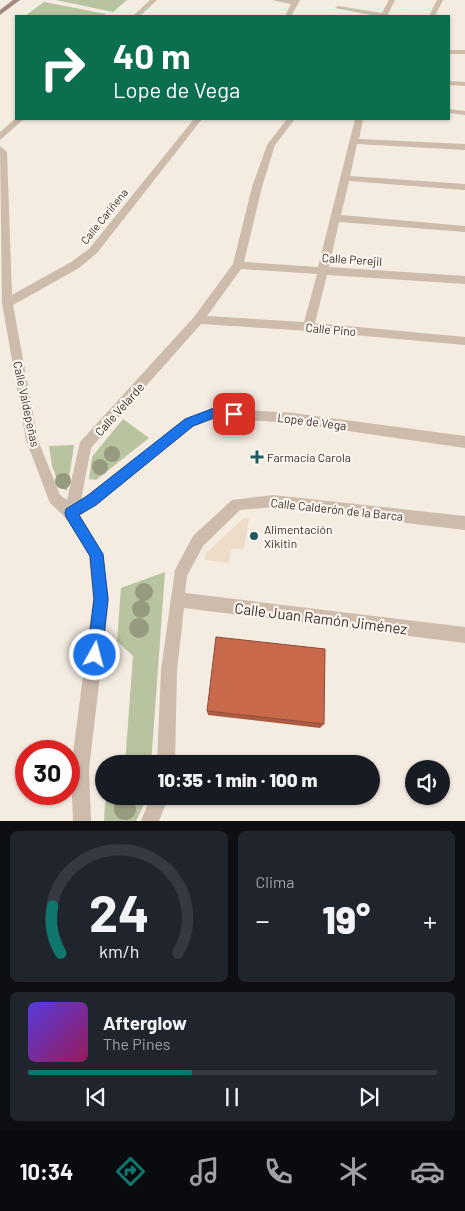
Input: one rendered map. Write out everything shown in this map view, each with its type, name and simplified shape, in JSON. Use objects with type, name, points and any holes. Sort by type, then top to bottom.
[{"type":"street","points":[[2,11],[18,0]]},
{"type":"street","points":[[137,15],[154,0]]},
{"type":"street","points":[[275,0],[296,2],[289,15]]},
{"type":"street","points":[[334,15],[343,0]]},
{"type":"street","points":[[386,15],[392,0]]},
{"type":"street","points":[[432,15],[440,0]]},
{"type":"street","points":[[338,8],[380,15]]},
{"type":"street","points":[[450,52],[465,52]]},
{"type":"street","points":[[450,83],[465,84]]},
{"type":"street","points":[[450,112],[465,112]]},
{"type":"street","points":[[0,137],[19,120]]},
{"type":"street","name":"Calle Cariñena","points":[[7,303],[75,265],[93,251],[197,120]]},
{"type":"street","points":[[238,265],[257,187],[271,145],[290,120]]},
{"type":"street","points":[[309,327],[359,120]]},
{"type":"street","points":[[353,141],[465,147]]},
{"type":"street","name":"Calle Valdepeñas","points":[[0,149],[3,152],[7,303],[32,440],[55,499],[71,513],[96,554],[101,599],[80,769],[82,821]]},
{"type":"street","points":[[344,178],[465,187]]},
{"type":"street","points":[[334,218],[465,229]]},
{"type":"street","name":"Calle Perejil","points":[[238,265],[465,280]]},
{"type":"street","name":"Calle Velarde","points":[[71,513],[85,446],[198,320],[238,265]]},
{"type":"street","name":"Calle Pino","points":[[198,320],[309,327],[465,341]]},
{"type":"street","name":"Lope de Vega","points":[[71,513],[91,500],[189,423],[214,413],[293,418],[465,442]]},
{"type":"street","name":"Calle Calderón de la Barca","points":[[166,755],[169,670],[180,575],[198,541],[237,504],[273,501],[465,522]]},
{"type":"street","name":"Calle Juan Ramón Jiménez","points":[[177,600],[465,635]]},
{"type":"street","points":[[150,821],[156,805]]},
{"type":"green space","points":[[56,0],[127,0],[113,12]]},
{"type":"green space","points":[[44,2],[106,14],[105,15],[26,15]]},
{"type":"green space","points":[[123,419],[149,438],[96,480],[89,479],[92,457]]},
{"type":"green space","points":[[74,445],[67,491],[60,487],[52,466],[49,446]]},
{"type":"green space","points":[[165,572],[152,755],[126,755],[133,656],[117,641],[121,588]]},
{"type":"green space","points":[[105,805],[144,805],[136,821],[104,821]]},
{"type":"shaded area","points":[[244,518],[249,518],[244,549],[231,549],[229,563],[205,560],[206,553]]},
{"type":"building","points":[[216,637],[325,649],[324,724],[207,711]]},
{"type":"place","name":"Farmacia Carola","points":[[257,457]]},
{"type":"place","name":"Alimentación Xikitin","points":[[254,536]]},
{"type":"route","points":[[95,655],[101,599],[96,554],[71,513],[91,500],[189,423],[214,413],[234,414]]}]
